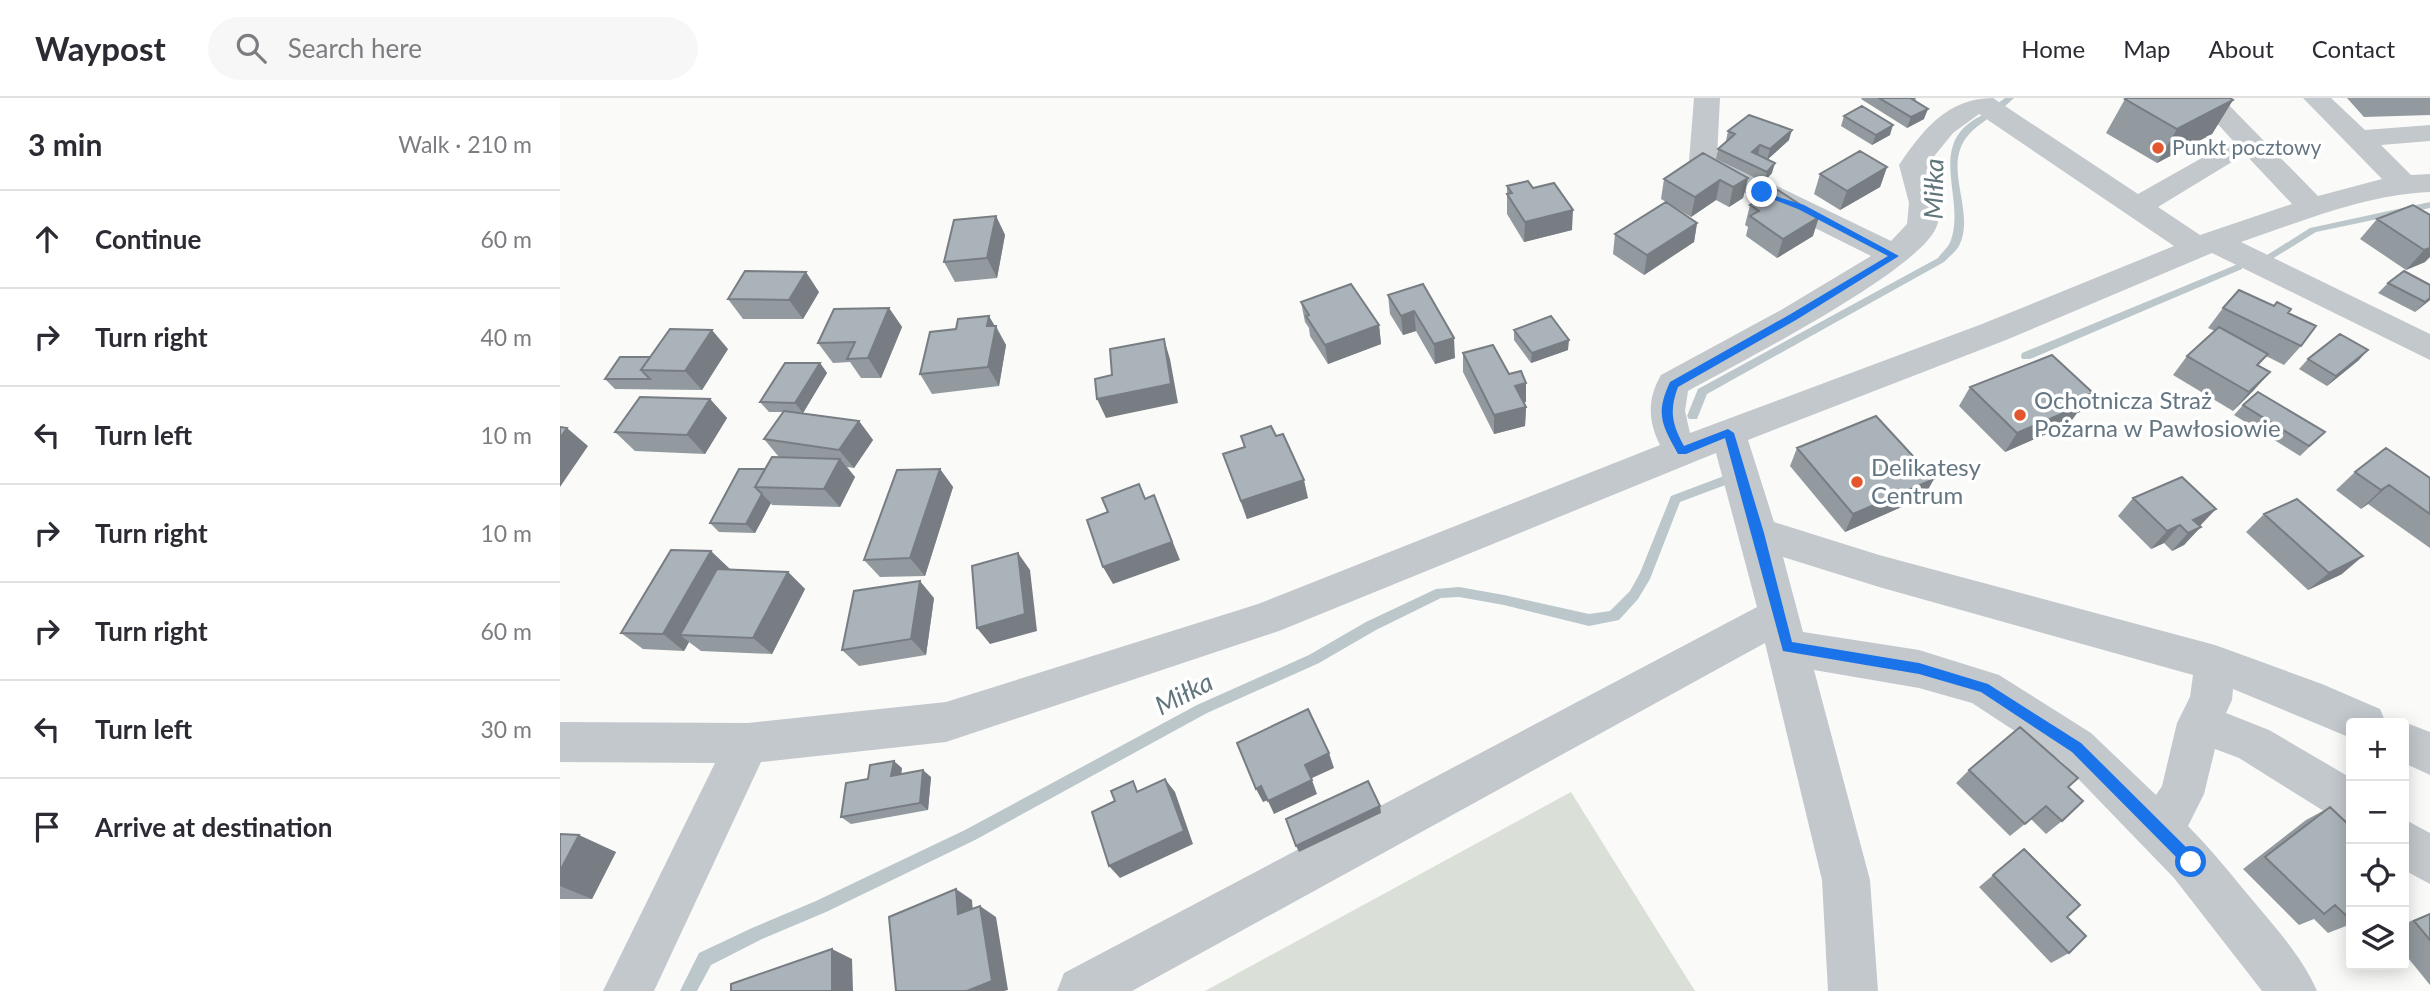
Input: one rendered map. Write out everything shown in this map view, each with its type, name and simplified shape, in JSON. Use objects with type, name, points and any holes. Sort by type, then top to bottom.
[{"type":"street","points":[[1707,98],[1703,161],[1895,256]]},
{"type":"street","points":[[2207,98],[2311,206]]},
{"type":"street","points":[[2316,98],[2358,139],[2417,183]]},
{"type":"street","points":[[1682,451],[1668,427],[1665,413],[1674,384],[1793,318],[1895,256],[1922,226],[1924,203],[1913,166],[1955,114],[1978,101],[2136,207],[2205,244],[2430,348]]},
{"type":"street","points":[[2358,139],[2430,133]]},
{"type":"street","points":[[2136,207],[2232,152]]},
{"type":"street","points":[[560,741],[748,743],[946,722],[1265,619],[1682,451],[1994,332],[2205,244],[2359,192],[2417,183]]},
{"type":"street","points":[[1728,433],[1758,533],[1846,880],[1853,991]]},
{"type":"street","points":[[1758,533],[1878,571],[1990,599],[2215,663],[2316,699],[2355,718]]},
{"type":"street","points":[[1082,991],[1783,631],[1984,688],[2076,747],[2200,873],[2292,991]]},
{"type":"street","points":[[2159,831],[2182,794],[2199,723],[2211,701],[2215,663]]},
{"type":"street","points":[[2199,723],[2254,744],[2346,800]]},
{"type":"street","points":[[628,991],[748,743]]},
{"type":"street","points":[[2409,744],[2430,754]]},
{"type":"street","points":[[2407,844],[2430,861]]},
{"type":"shaded area","points":[[1571,792],[1695,991],[1205,991]]},
{"type":"building","points":[[1879,98],[1913,98],[1928,109],[1911,117]]},
{"type":"building","points":[[2125,99],[2233,100],[2177,129]]},
{"type":"building","points":[[1862,106],[1893,125],[1876,135],[1844,116]]},
{"type":"building","points":[[1749,115],[1792,130],[1770,149],[1760,145],[1752,152],[1775,163],[1767,172],[1718,149],[1735,134],[1728,131]]},
{"type":"building","points":[[1860,151],[1887,167],[1847,191],[1820,174]]},
{"type":"building","points":[[1703,153],[1748,178],[1733,187],[1720,180],[1695,197],[1664,179]]},
{"type":"building","points":[[1528,181],[1533,188],[1554,183],[1573,210],[1525,222],[1507,194],[1512,193],[1507,186]]},
{"type":"building","points":[[1778,190],[1819,217],[1783,239],[1750,216],[1759,211],[1750,205]]},
{"type":"building","points":[[1666,202],[1697,223],[1647,255],[1615,234]]},
{"type":"building","points":[[2413,205],[2430,215],[2430,248],[2424,250],[2377,219]]},
{"type":"building","points":[[996,216],[987,258],[944,262],[954,220]]},
{"type":"building","points":[[745,271],[806,272],[789,300],[728,299]]},
{"type":"building","points":[[2404,271],[2430,285],[2430,298],[2425,302],[2388,283]]},
{"type":"building","points":[[1351,284],[1379,325],[1325,345],[1306,316],[1309,315],[1301,302]]},
{"type":"building","points":[[1423,284],[1454,338],[1434,344],[1414,311],[1401,316],[1388,295]]},
{"type":"building","points":[[2239,290],[2274,306],[2277,302],[2291,309],[2288,313],[2316,326],[2301,346],[2223,308]]},
{"type":"building","points":[[889,308],[868,358],[847,359],[855,342],[818,343],[834,309]]},
{"type":"building","points":[[989,316],[987,326],[996,326],[988,367],[920,374],[930,332],[956,329],[958,319]]},
{"type":"building","points":[[1551,316],[1569,340],[1532,353],[1514,330]]},
{"type":"building","points":[[2219,327],[2268,354],[2257,365],[2270,372],[2249,392],[2187,356]]},
{"type":"building","points":[[670,329],[712,330],[685,371],[641,370]]},
{"type":"building","points":[[2340,334],[2368,350],[2336,376],[2308,359]]},
{"type":"building","points":[[1164,339],[1171,384],[1097,399],[1095,379],[1112,375],[1110,349]]},
{"type":"building","points":[[1493,345],[1509,374],[1521,371],[1526,383],[1515,386],[1526,407],[1494,415],[1463,353]]},
{"type":"building","points":[[2052,355],[2093,393],[2076,400],[2082,405],[2017,433],[1970,387]]},
{"type":"building","points":[[620,357],[650,357],[641,370],[650,379],[605,379]]},
{"type":"building","points":[[785,363],[820,363],[795,403],[760,402]]},
{"type":"building","points":[[2258,392],[2325,432],[2309,446],[2243,405]]},
{"type":"building","points":[[640,397],[710,399],[687,435],[615,432]]},
{"type":"building","points":[[784,411],[859,421],[839,450],[764,439]]},
{"type":"building","name":"Delikatesy Centrum","points":[[1876,416],[1934,479],[1853,514],[1797,448]]},
{"type":"building","points":[[1271,426],[1276,436],[1283,434],[1304,480],[1241,501],[1223,454],[1245,447],[1241,436]]},
{"type":"building","points":[[560,427],[567,428],[560,438]]},
{"type":"building","points":[[2386,448],[2430,478],[2430,514],[2389,485],[2381,490],[2355,472]]},
{"type":"building","points":[[772,457],[840,459],[824,489],[755,487]]},
{"type":"building","points":[[739,469],[765,469],[755,487],[762,494],[746,524],[710,523]]},
{"type":"building","points":[[940,469],[910,558],[864,560],[897,470]]},
{"type":"building","points":[[2182,477],[2216,509],[2193,520],[2201,527],[2188,533],[2180,525],[2167,531],[2133,498]]},
{"type":"building","points":[[1139,484],[1145,499],[1154,495],[1172,542],[1103,567],[1087,520],[1108,512],[1102,498]]},
{"type":"building","points":[[2297,499],[2363,556],[2329,573],[2264,514]]},
{"type":"building","points":[[671,550],[711,551],[663,634],[621,633]]},
{"type":"building","points":[[1018,553],[1025,614],[977,628],[972,566]]},
{"type":"building","points":[[717,569],[788,572],[753,638],[680,635]]},
{"type":"building","points":[[920,581],[911,639],[842,650],[854,591]]},
{"type":"building","points":[[1308,709],[1329,753],[1305,765],[1312,780],[1268,801],[1261,786],[1256,789],[1237,743]]},
{"type":"building","points":[[2020,727],[2078,778],[2068,787],[2083,801],[2062,821],[2046,806],[2025,824],[1969,770]]},
{"type":"building","points":[[894,761],[891,776],[923,770],[920,803],[841,817],[846,783],[868,779],[870,765]]},
{"type":"building","points":[[1165,779],[1184,831],[1109,866],[1092,812],[1115,801],[1111,791],[1133,781],[1137,792]]},
{"type":"building","points":[[1368,781],[1380,806],[1296,846],[1286,819]]},
{"type":"building","points":[[2330,807],[2346,822],[2346,915],[2335,905],[2324,914],[2265,857]]},
{"type":"building","points":[[560,834],[579,835],[560,871]]},
{"type":"building","points":[[2024,849],[2080,905],[2067,917],[2086,936],[2069,953],[1993,875]]},
{"type":"building","points":[[956,889],[958,914],[980,906],[992,981],[967,991],[896,991],[889,917]]},
{"type":"building","points":[[2430,914],[2430,940],[2414,921]]},
{"type":"building","points":[[832,949],[832,991],[731,991],[731,984]]},
{"type":"waterway","name":"Miłka","points":[[2000,106],[2010,98]]},
{"type":"waterway","name":"Miłka","points":[[1693,416],[1702,392],[1941,260],[1955,244],[1958,232],[1954,169],[1957,146],[1965,134],[1983,118]]},
{"type":"waterway","points":[[2269,257],[2313,230],[2430,205]]},
{"type":"waterway","points":[[2026,356],[2238,267]]},
{"type":"waterway","name":"Miłka","points":[[688,991],[705,959],[970,835],[1202,709],[1314,659],[1371,626],[1440,593],[1459,592],[1504,600],[1589,620],[1614,616],[1634,595],[1646,575],[1675,499],[1724,481]]},
{"type":"place","name":"Punkt pocztowy","points":[[2158,148]]},
{"type":"place","name":"Ochotnicza Straż Pożarna w Pawłosiowie","points":[[2020,415]]},
{"type":"place","name":"Delikatesy Centrum","points":[[1857,482]]},
{"type":"route","points":[[1762,192],[1801,207],[1895,256],[1793,318],[1674,384],[1669,396],[1665,413],[1668,427],[1682,451],[1728,433],[1758,533],[1787,647],[1919,669],[1984,688],[2076,747],[2191,862]]}]
